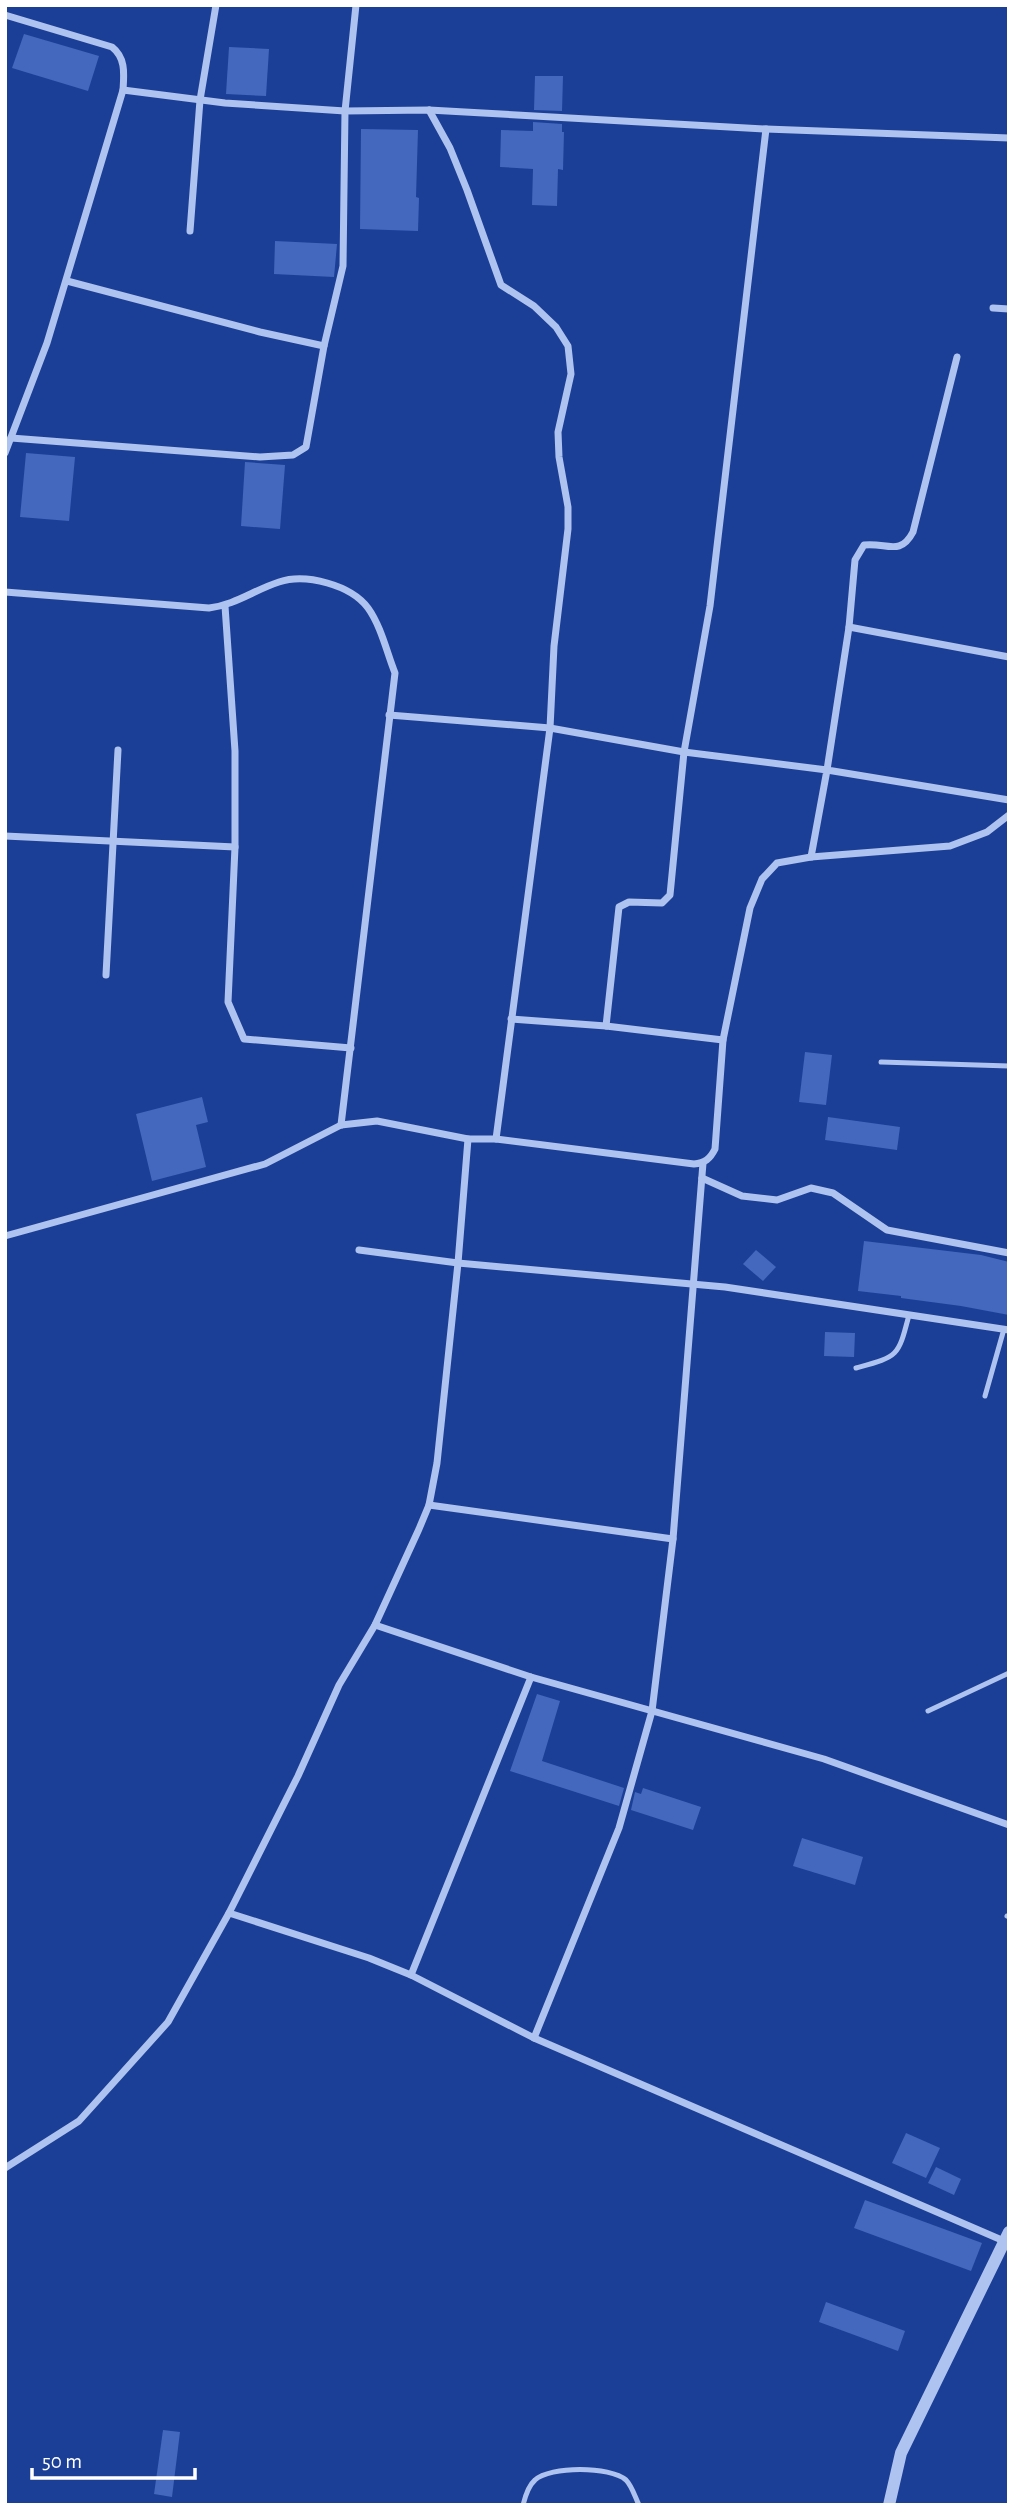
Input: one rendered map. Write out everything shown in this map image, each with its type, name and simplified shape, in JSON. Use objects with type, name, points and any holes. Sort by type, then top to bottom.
[{"type":"street","points":[[190,231],[200,100],[216,5]]},
{"type":"street","points":[[10,438],[260,457],[293,455],[306,447],[324,346],[343,266],[345,111],[356,5]]},
{"type":"street","points":[[5,15],[113,47],[123,63],[123,90],[67,281],[27,401],[5,453]]},
{"type":"street","points":[[123,90],[200,100],[345,111],[429,110],[766,129],[1009,138]]},
{"type":"street","points":[[429,110],[463,179],[501,285],[534,306],[556,327],[568,346],[571,374],[558,432],[559,457],[568,507],[568,529],[554,646],[551,728],[496,1139]]},
{"type":"street","points":[[606,1026],[619,907],[629,902],[662,903],[670,895],[684,752],[710,606],[766,129]]},
{"type":"street","points":[[67,281],[260,332],[324,346]]},
{"type":"street","points":[[993,308],[1009,309]]},
{"type":"street","points":[[811,857],[849,627],[855,560],[864,545],[902,545],[913,532],[957,357]]},
{"type":"street","points":[[5,592],[209,608],[225,606],[284,580],[302,579],[326,582],[350,593],[368,608],[395,673],[341,1125]]},
{"type":"street","points":[[225,606],[235,751],[235,847],[228,1002],[244,1039],[351,1048]]},
{"type":"street","points":[[849,627],[1009,657]]},
{"type":"street","points":[[389,715],[551,728],[684,752],[827,770],[1009,800]]},
{"type":"street","points":[[106,975],[118,750]]},
{"type":"street","points":[[5,1236],[265,1164],[341,1125],[377,1121],[468,1139],[496,1139],[703,1163],[711,1157],[715,1149],[723,1040],[750,908],[762,879],[777,863],[811,857],[950,846],[987,832],[1009,815]]},
{"type":"street","points":[[5,836],[235,847]]},
{"type":"street","points":[[511,1018],[723,1040]]},
{"type":"street","points":[[5,2168],[79,2121],[168,2022],[229,1913],[298,1776],[339,1685],[374,1625],[429,1505],[437,1463],[468,1139]]},
{"type":"street","points":[[534,2038],[619,1828],[652,1711],[673,1539],[703,1163]]},
{"type":"street","points":[[702,1178],[742,1196],[777,1200],[811,1188],[833,1193],[887,1230],[1009,1252]]},
{"type":"street","points":[[359,1251],[458,1263],[692,1284],[1007,1329]]},
{"type":"street","points":[[429,1505],[673,1539]]},
{"type":"street","points":[[374,1625],[530,1677],[824,1759],[1009,1825]]},
{"type":"street","points":[[411,1975],[530,1677]]},
{"type":"street","points":[[229,1913],[369,1958],[411,1975],[534,2038],[1006,2236],[901,2453],[889,2505]]},
{"type":"lane","points":[[881,1062],[1009,1066]]},
{"type":"lane","points":[[856,1368],[888,1359],[899,1350],[909,1315]]},
{"type":"lane","points":[[985,1396],[1007,1329]]},
{"type":"lane","points":[[928,1711],[1009,1673]]},
{"type":"lane","points":[[523,2505],[532,2482],[542,2474],[582,2470],[605,2470],[617,2474],[628,2482],[639,2505]]},
{"type":"building","points":[[24,34],[99,56],[88,91],[12,68]]},
{"type":"building","points":[[229,47],[269,49],[266,96],[226,94]]},
{"type":"building","points":[[535,76],[563,76],[562,111],[534,110]]},
{"type":"building","points":[[533,122],[562,124],[563,170],[558,169],[557,206],[532,205],[533,169],[500,167],[501,130],[533,131]]},
{"type":"building","points":[[361,129],[418,130],[418,231],[360,229]]},
{"type":"building","points":[[275,241],[337,244],[334,277],[274,274]]},
{"type":"building","points":[[26,453],[75,457],[69,521],[20,517]]},
{"type":"building","points":[[245,462],[285,465],[280,529],[241,526]]},
{"type":"building","points":[[805,1052],[832,1055],[826,1105],[799,1102]]},
{"type":"building","points":[[202,1097],[208,1122],[196,1125],[206,1167],[152,1181],[136,1114]]},
{"type":"building","points":[[828,1117],[900,1127],[897,1150],[825,1140]]},
{"type":"building","points":[[864,1241],[981,1255],[1009,1262],[1009,1315],[858,1291]]},
{"type":"building","points":[[756,1250],[776,1267],[763,1281],[743,1264]]},
{"type":"building","points":[[825,1332],[855,1333],[854,1357],[824,1356]]},
{"type":"building","points":[[537,1694],[560,1701],[542,1761],[624,1788],[619,1806],[510,1771]]},
{"type":"building","points":[[643,1788],[701,1807],[693,1830],[631,1810],[635,1792],[641,1794]]},
{"type":"building","points":[[802,1838],[863,1857],[855,1885],[793,1866]]},
{"type":"building","points":[[906,2133],[940,2148],[926,2178],[892,2163]]},
{"type":"building","points":[[936,2167],[961,2179],[954,2195],[928,2183]]},
{"type":"building","points":[[865,2200],[982,2243],[971,2271],[854,2228]]},
{"type":"building","points":[[826,2302],[905,2331],[898,2351],[819,2322]]},
{"type":"building","points":[[163,2430],[180,2432],[172,2497],[154,2494]]}]
